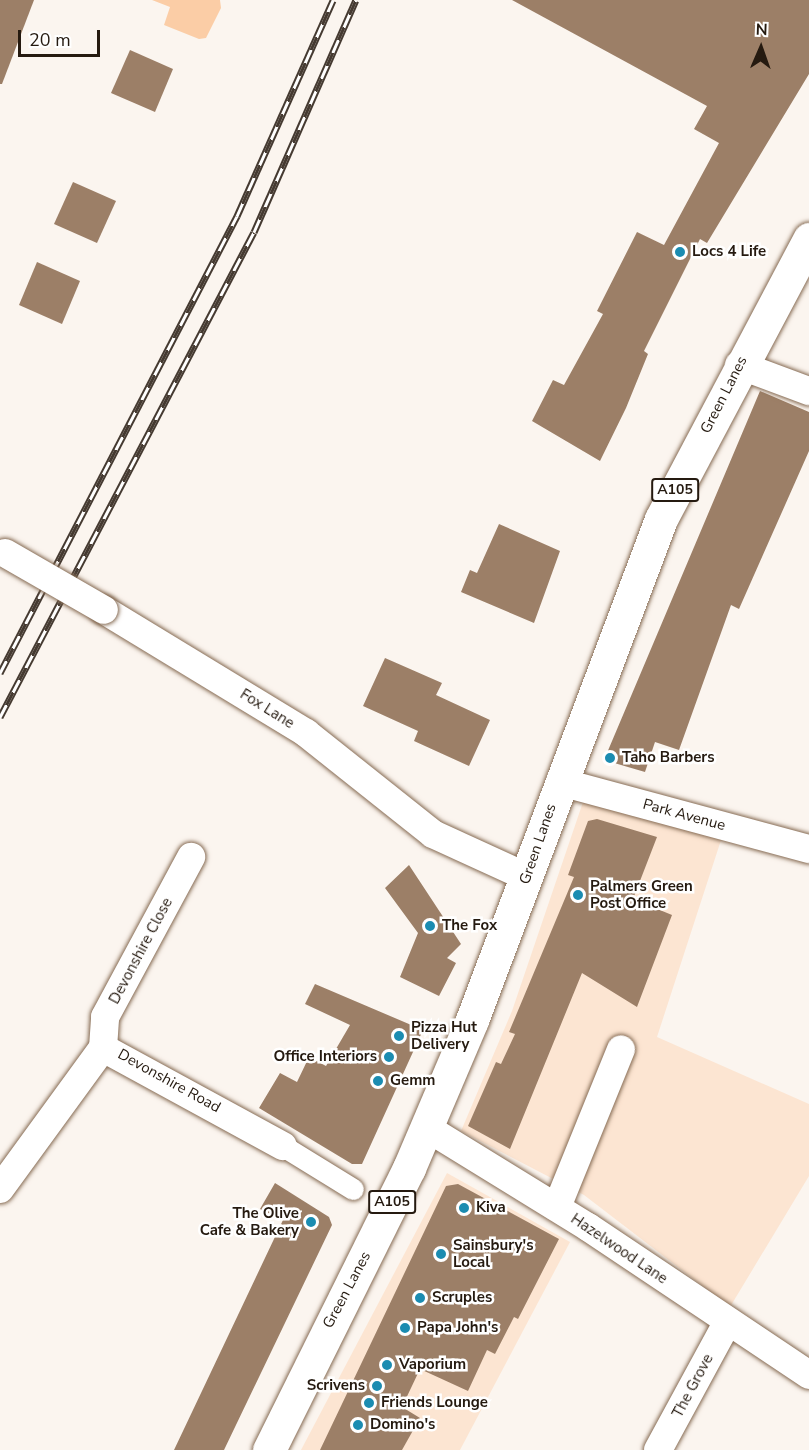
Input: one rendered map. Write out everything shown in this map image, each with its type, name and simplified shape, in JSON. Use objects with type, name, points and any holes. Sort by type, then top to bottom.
[{"type":"main road","name":"Green Lanes","points":[[268,1450],[427,1128],[527,877],[629,593],[739,365],[809,239]]},
{"type":"street","points":[[739,365],[809,391]]},
{"type":"street","name":"Fox Lane","points":[[0,550],[144,633],[306,733],[433,834],[527,877]]},
{"type":"street","name":"Park Avenue","points":[[560,782],[809,849]]},
{"type":"street","name":"Devonshire Close","points":[[103,1048],[105,1017],[191,857]]},
{"type":"street","name":"Devonshire Road","points":[[0,1189],[103,1048],[284,1146],[353,1189]]},
{"type":"street","points":[[557,1207],[621,1049]]},
{"type":"street","name":"Hazelwood Lane","points":[[427,1128],[557,1207],[727,1323],[809,1375]]},
{"type":"street","name":"The Grove","points":[[658,1450],[727,1323]]},
{"type":"shaded area","points":[[152,0],[220,0],[221,8],[206,38],[199,39],[164,25],[170,7]]},
{"type":"shaded area","points":[[583,802],[722,837],[657,1037],[809,1104],[809,1176],[730,1307],[584,1195],[461,1131],[512,1011]]},
{"type":"shaded area","points":[[447,1173],[570,1242],[460,1450],[301,1450]]},
{"type":"building","points":[[0,0],[34,0],[2,84],[0,84]]},
{"type":"building","points":[[512,0],[809,0],[809,74],[707,243],[700,239],[644,351],[648,354],[626,408],[600,461],[532,421],[553,380],[564,385],[603,314],[597,311],[637,232],[664,245],[719,143],[694,129],[707,106]]},
{"type":"building","points":[[130,50],[173,69],[155,112],[111,93]]},
{"type":"building","points":[[73,182],[116,201],[97,243],[54,224]]},
{"type":"building","points":[[37,262],[80,281],[62,324],[19,305]]},
{"type":"building","points":[[760,391],[809,412],[809,451],[739,609],[731,605],[679,750],[655,742],[645,772],[604,760]]},
{"type":"building","points":[[499,524],[560,551],[534,623],[461,592],[470,570],[477,573]]},
{"type":"building","points":[[385,658],[442,683],[436,695],[490,720],[469,766],[414,741],[418,731],[363,706]]},
{"type":"building","points":[[597,819],[657,837],[633,899],[672,915],[637,1007],[582,973],[510,1149],[468,1126],[496,1062],[501,1064],[515,1034],[509,1032],[574,877],[568,875],[588,821]]},
{"type":"building","name":"The Fox","points":[[409,865],[461,944],[447,958],[456,963],[439,996],[400,977],[418,933],[385,888]]},
{"type":"building","points":[[315,984],[423,1030],[362,1164],[352,1164],[259,1108],[280,1073],[297,1082],[309,1057],[326,1066],[350,1025],[305,1004]]},
{"type":"building","points":[[275,1183],[329,1217],[332,1225],[224,1450],[174,1450],[283,1220],[260,1209]]},
{"type":"building","points":[[458,1184],[559,1239],[518,1319],[514,1317],[495,1354],[487,1350],[468,1391],[420,1369],[402,1407],[420,1418],[402,1450],[320,1450],[446,1186]]},
{"type":"railway","points":[[0,673],[237,216],[333,0]]},
{"type":"railway","points":[[0,717],[254,232],[356,0]]},
{"type":"place","name":"Locs 4 Life","points":[[680,252]]},
{"type":"place","name":"Taho Barbers","points":[[610,758]]},
{"type":"place","name":"Palmers Green Post Office","points":[[578,895]]},
{"type":"place","name":"The Fox","points":[[430,926]]},
{"type":"place","name":"Pizza Hut Delivery","points":[[399,1036]]},
{"type":"place","name":"Office Interiors","points":[[389,1057]]},
{"type":"place","name":"Gemm","points":[[378,1081]]},
{"type":"place","name":"Kiva","points":[[464,1208]]},
{"type":"place","name":"The Olive Cafe & Bakery","points":[[311,1222]]},
{"type":"place","name":"Sainsbury's Local","points":[[441,1254]]},
{"type":"place","name":"Scruples","points":[[420,1298]]},
{"type":"place","name":"Papa John's","points":[[405,1328]]},
{"type":"place","name":"Vaporium","points":[[387,1365]]},
{"type":"place","name":"Scrivens","points":[[377,1386]]},
{"type":"place","name":"Friends Lounge","points":[[369,1403]]},
{"type":"place","name":"Domino's","points":[[358,1425]]}]
